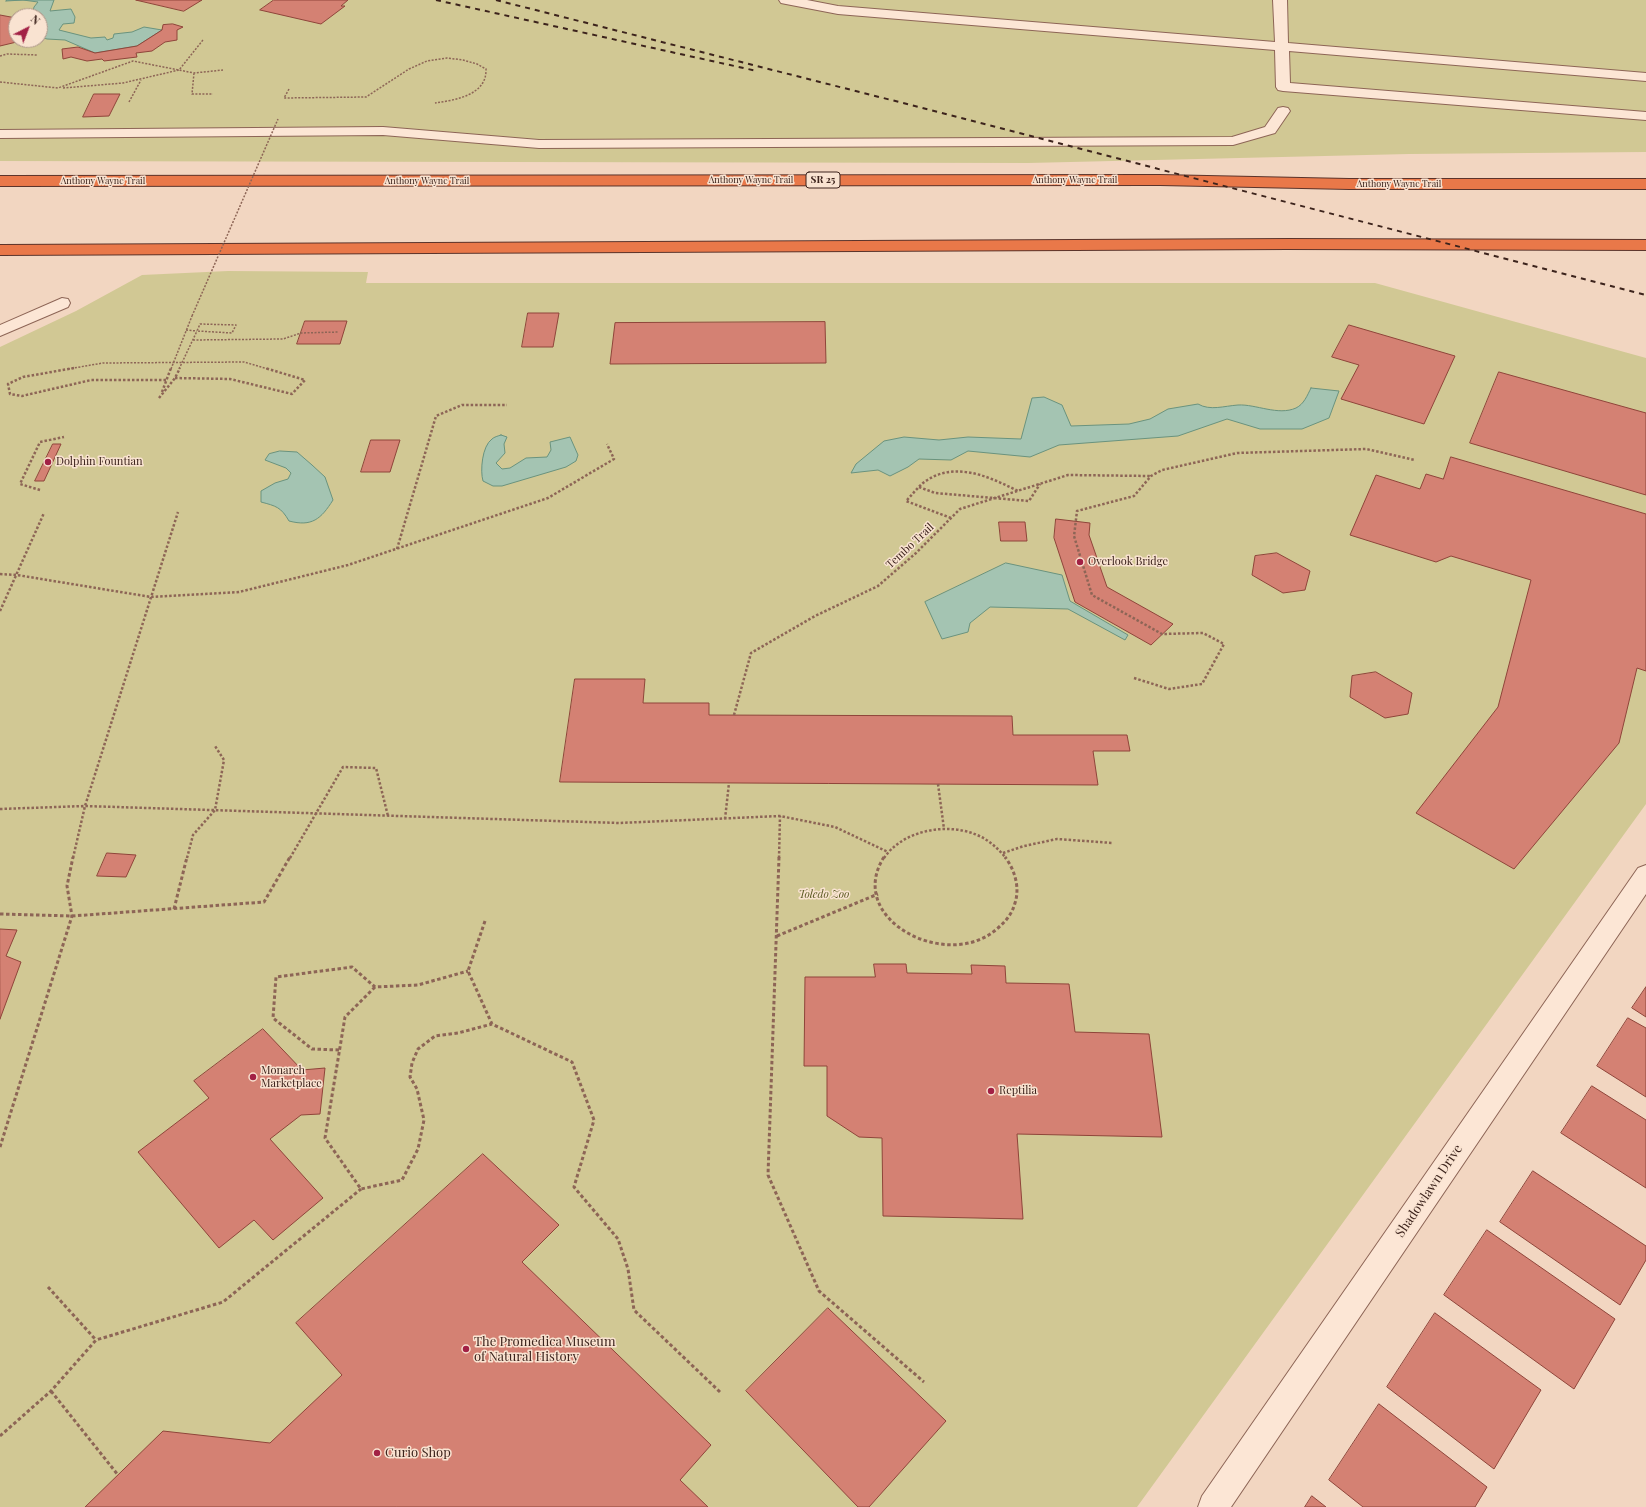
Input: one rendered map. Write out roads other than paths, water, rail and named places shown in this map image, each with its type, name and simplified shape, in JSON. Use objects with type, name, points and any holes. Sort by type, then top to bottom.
[{"type":"highway","name":"Anthony Wayne Trail","points":[[0,181],[1160,180],[1349,184],[1646,184]]},
{"type":"highway","points":[[0,250],[1289,244],[1646,245]]},
{"type":"street","points":[[786,0],[838,10],[1646,77]]},
{"type":"street","points":[[1280,0],[1283,88],[1646,116]]},
{"type":"street","points":[[0,134],[383,131],[539,144],[1233,141],[1270,130],[1283,111]]},
{"type":"street","points":[[0,331],[62,303]]},
{"type":"street","name":"Shadowlawn Drive","points":[[1213,1507],[1646,875]]},
{"type":"railway","points":[[436,0],[757,71]]},
{"type":"railway","points":[[496,0],[903,103],[1646,295]]},
{"type":"place","name":"Dolphin Fountian","points":[[48,462]]},
{"type":"place","name":"Overlook Bridge","points":[[1080,562]]},
{"type":"place","name":"Monarch Marketplace","points":[[253,1077]]},
{"type":"place","name":"Reptilia","points":[[991,1091]]},
{"type":"place","name":"The Promedica Museum of Natural History","points":[[466,1349]]},
{"type":"place","name":"Curio Shop","points":[[377,1453]]},
{"type":"park label","name":"Toledo Zoo","points":[[824,895]]}]
